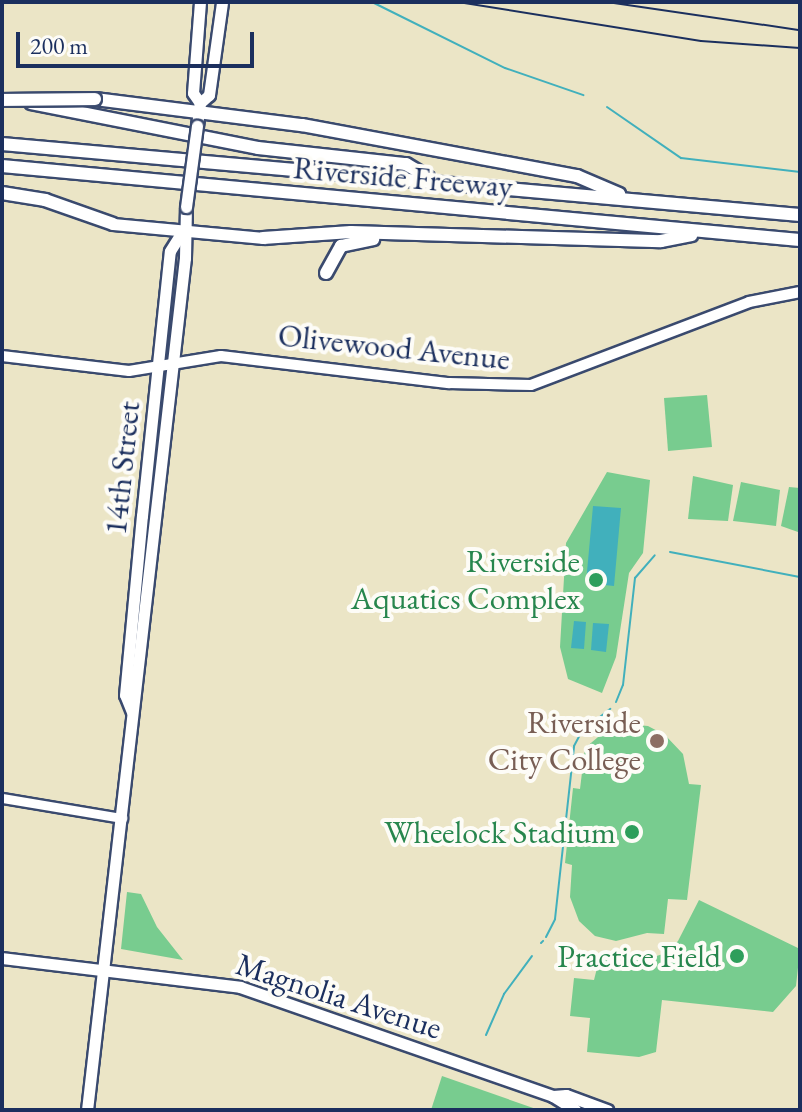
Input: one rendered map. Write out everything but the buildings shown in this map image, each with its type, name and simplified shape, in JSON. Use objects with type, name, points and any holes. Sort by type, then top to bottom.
[{"type":"highway","points":[[2,98],[95,99],[200,106],[577,176],[633,200]]},
{"type":"highway","points":[[2,98],[258,148],[406,164],[431,178]]},
{"type":"highway","name":"Riverside Freeway","points":[[2,144],[431,178],[800,215]]},
{"type":"highway","name":"Riverside Freeway","points":[[2,166],[800,240]]},
{"type":"highway","points":[[2,193],[45,200],[113,224]]},
{"type":"highway","points":[[326,273],[335,252],[347,242],[393,239],[403,232]]},
{"type":"highway","points":[[263,238],[403,232],[661,241],[706,232]]},
{"type":"main road","name":"14th Street","points":[[200,2],[193,93],[200,106]]},
{"type":"main road","name":"14th Street","points":[[87,1110],[185,258],[182,231],[200,106],[209,95],[222,2]]},
{"type":"main road","points":[[113,224],[263,238]]},
{"type":"main road","name":"14th Street","points":[[132,712],[125,695],[142,516],[170,251],[182,231]]},
{"type":"main road","name":"Olivewood Avenue","points":[[2,356],[129,371],[159,369],[221,356],[449,383],[531,385],[749,302],[800,292]]},
{"type":"main road","points":[[142,516],[149,518],[150,565]]},
{"type":"main road","name":"Magnolia Avenue","points":[[2,958],[240,987],[553,1096],[575,1110]]},
{"type":"main road","name":"Magnolia Avenue","points":[[553,1096],[566,1095],[607,1110]]},
{"type":"street","points":[[2,798],[122,818]]},
{"type":"green space","points":[[707,395],[712,447],[668,451],[664,398]]},
{"type":"green space","name":"Riverside Aquatics Complex","points":[[607,472],[650,480],[643,553],[629,573],[616,657],[602,693],[568,679],[560,647],[566,543]]},
{"type":"green space","points":[[693,476],[733,485],[728,521],[688,519]]},
{"type":"green space","points":[[741,482],[780,490],[776,526],[733,521]]},
{"type":"green space","points":[[789,487],[800,488],[798,532],[781,526]]},
{"type":"green space","name":"Wheelock Stadium","points":[[626,724],[648,726],[665,735],[683,754],[689,784],[701,785],[687,900],[668,899],[664,934],[647,933],[616,941],[595,936],[579,921],[570,897],[572,865],[565,863],[573,788],[580,789],[585,748],[604,732]]},
{"type":"green space","points":[[127,892],[141,894],[157,927],[183,960],[121,949]]},
{"type":"green space","points":[[699,900],[800,949],[796,986],[773,1012],[662,1000],[656,1052],[639,1057],[587,1052],[590,1018],[570,1016],[574,978],[594,980],[600,956],[644,960],[666,953],[678,941]]},
{"type":"green space","points":[[442,1076],[539,1110],[431,1110]]},
{"type":"water","points":[[593,506],[621,508],[614,586],[586,583]]},
{"type":"water","points":[[574,621],[586,622],[584,649],[571,648]]},
{"type":"water","points":[[593,623],[609,624],[606,652],[591,650]]},
{"type":"waterway","points":[[372,2],[505,68],[583,95]]},
{"type":"waterway","points":[[607,107],[681,158],[800,172]]},
{"type":"waterway","points":[[670,552],[800,577]]},
{"type":"waterway","points":[[616,702],[623,685],[635,578],[655,555]]},
{"type":"waterway","points":[[546,937],[555,919],[574,746],[582,731],[610,709]]},
{"type":"waterway","points":[[486,1035],[504,994],[532,956]]},
{"type":"railway","points":[[458,2],[701,41],[800,48]]},
{"type":"railway","points":[[607,2],[800,30]]},
{"type":"place","name":"Riverside Aquatics Complex","points":[[596,580]]},
{"type":"place","name":"Riverside City College","points":[[657,741]]},
{"type":"place","name":"Wheelock Stadium","points":[[632,832]]},
{"type":"place","name":"Practice Field","points":[[737,956]]}]
